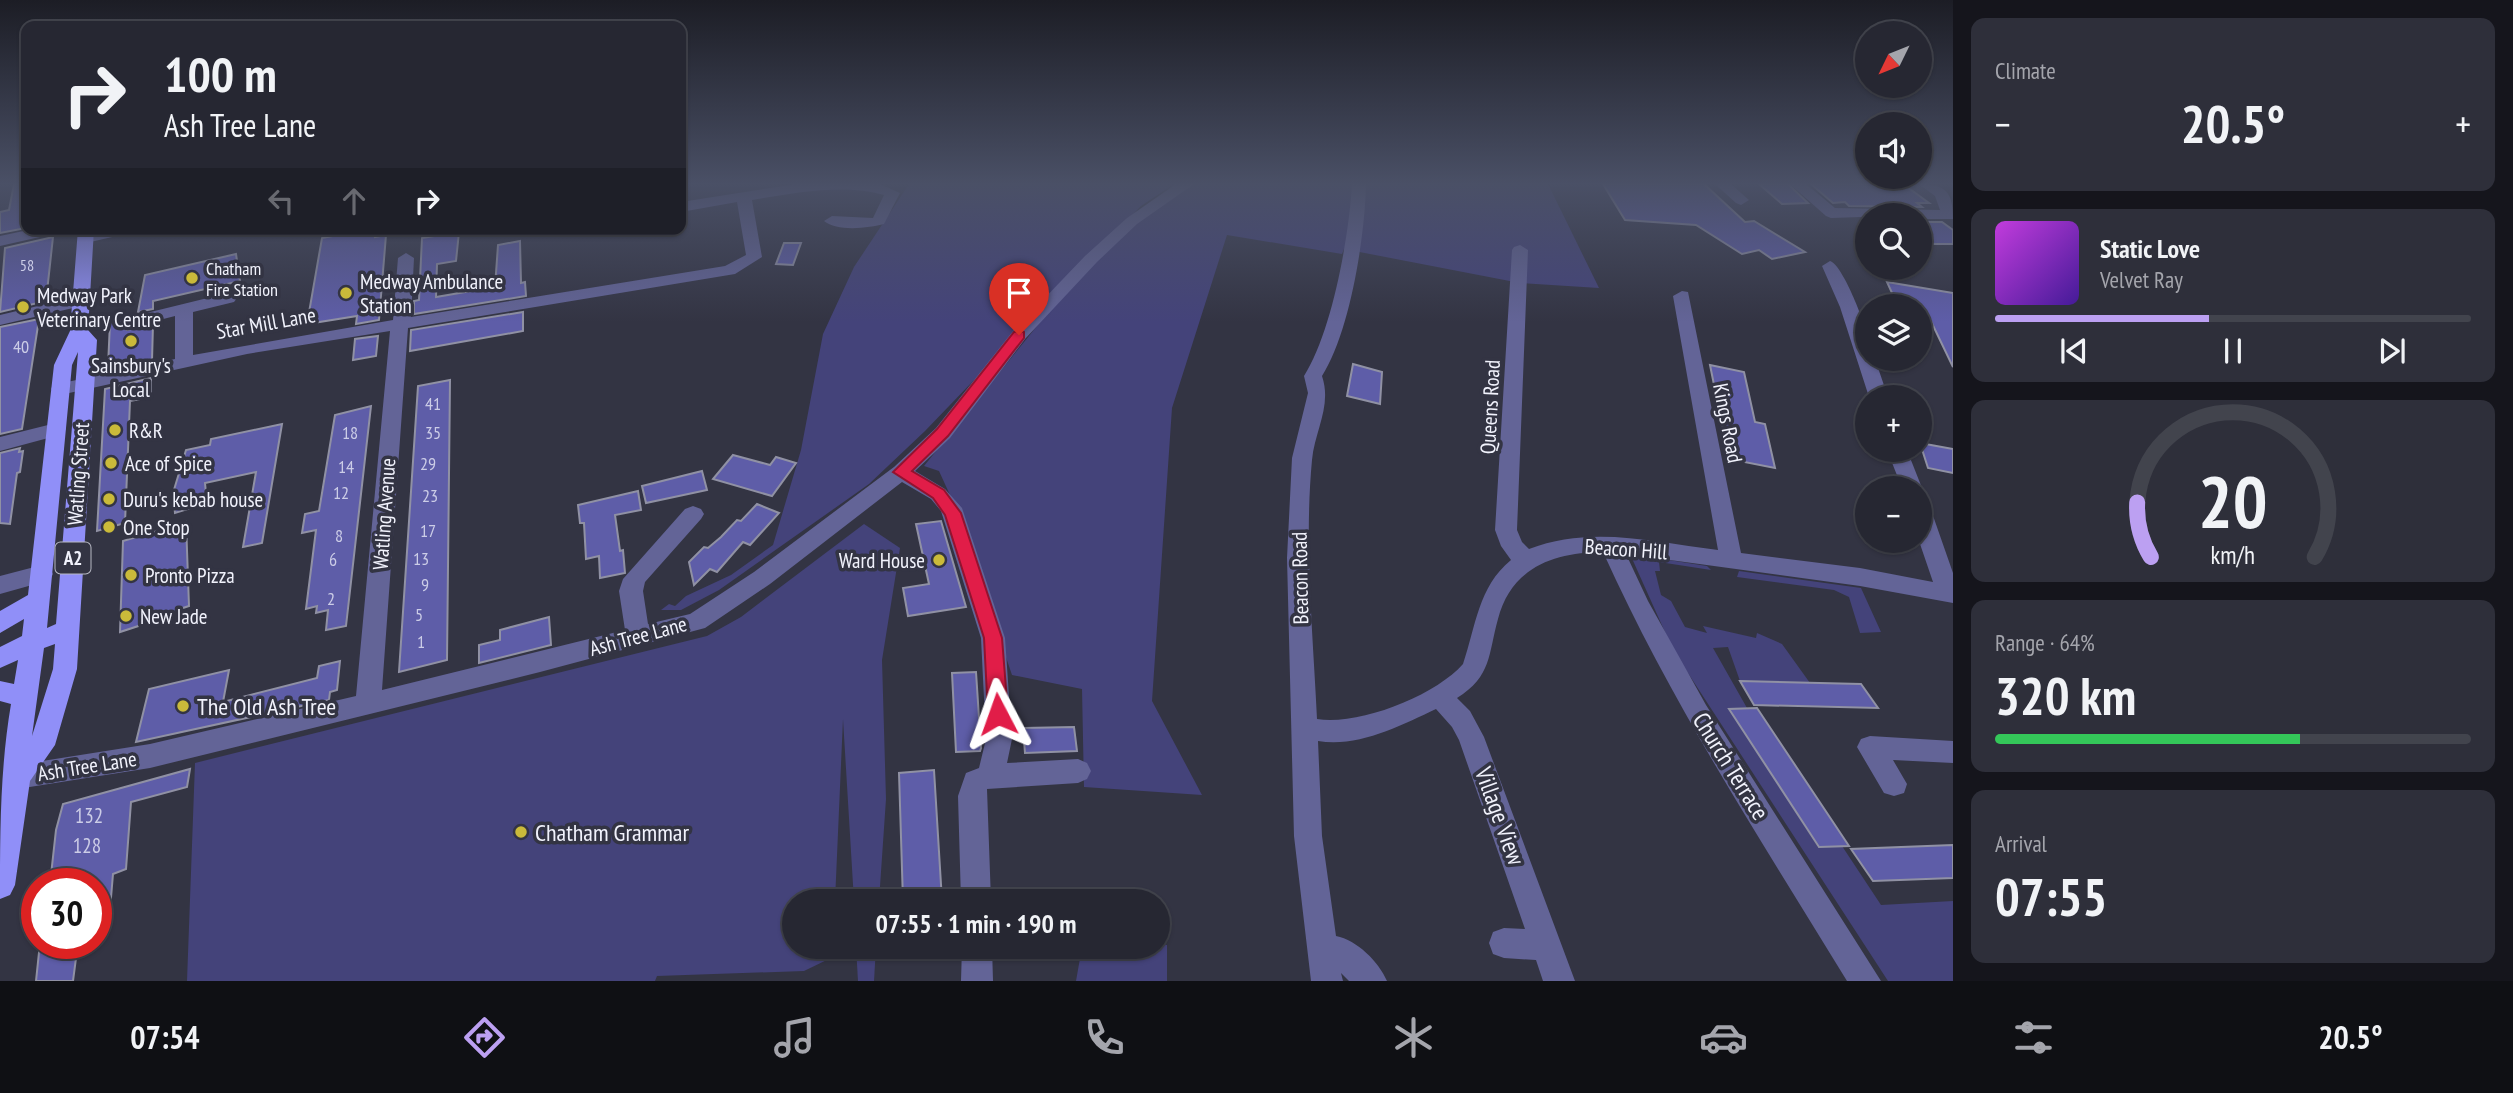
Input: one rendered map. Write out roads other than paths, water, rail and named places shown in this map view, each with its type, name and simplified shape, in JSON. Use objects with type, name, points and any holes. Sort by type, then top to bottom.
[{"type":"main road","name":"Watling Street","points":[[39,600],[63,365],[79,331],[86,235]]},
{"type":"main road","name":"Watling Street","points":[[18,777],[42,745],[64,673],[88,340],[79,331]]},
{"type":"main road","points":[[0,624],[23,607],[39,600]]},
{"type":"main road","name":"A2","points":[[0,885],[18,777],[16,754],[39,600]]},
{"type":"main road","points":[[0,658],[32,642],[68,630]]},
{"type":"main road","points":[[0,691],[25,697]]},
{"type":"street","name":"Star Mill Lane","points":[[60,389],[184,361],[729,270],[754,257],[749,230]]},
{"type":"street","name":"Ash Tree Lane","points":[[18,777],[131,760],[368,704],[697,621],[762,578],[901,472],[943,433],[1019,335],[1123,230]]},
{"type":"street","name":"Beacon Road","points":[[1327,981],[1308,845],[1298,558],[1301,469],[1306,434],[1318,391],[1313,376],[1323,360],[1339,306],[1355,230]]},
{"type":"street","points":[[0,241],[28,235]]},
{"type":"street","name":"Queens Road","points":[[1520,250],[1506,530],[1514,549],[1525,560]]},
{"type":"street","name":"Watling Avenue","points":[[368,704],[405,258]]},
{"type":"street","points":[[1830,266],[1849,307],[1875,385]]},
{"type":"street","name":"Kings Road","points":[[1682,296],[1731,560]]},
{"type":"street","points":[[128,323],[228,298]]},
{"type":"street","points":[[0,320],[80,301]]},
{"type":"street","points":[[184,309],[184,361]]},
{"type":"street","points":[[0,444],[56,429]]},
{"type":"street","points":[[901,472],[938,494],[950,508],[993,638],[999,739],[991,776]]},
{"type":"street","points":[[638,636],[631,591],[634,579],[693,514]]},
{"type":"street","points":[[1932,543],[1950,593]]},
{"type":"street","name":"Beacon Hill","points":[[1303,727],[1347,731],[1402,713],[1458,684],[1472,672],[1493,598],[1506,576],[1525,560],[1540,553],[1575,545],[1610,544],[1860,577],[1950,593]]},
{"type":"street","name":"Church Terrace","points":[[1610,544],[1638,607],[1687,695],[1865,981]]},
{"type":"street","points":[[0,585],[41,574]]},
{"type":"street","name":"Village View","points":[[1439,696],[1461,719],[1471,737],[1559,981]]},
{"type":"street","points":[[1894,784],[1870,747],[1953,752]]},
{"type":"street","points":[[976,889],[972,796],[976,780],[991,776],[1078,771]]},
{"type":"street","points":[[1504,943],[1546,944]]},
{"type":"street","points":[[1322,948],[1342,952],[1371,981]]},
{"type":"street","points":[[977,959],[977,981]]},
{"type":"place","name":"Chatham Fire Station","points":[[192,278]]},
{"type":"place","name":"Medway Ambulance Station","points":[[346,293]]},
{"type":"place","name":"Medway Park Veterinary Centre","points":[[23,307]]},
{"type":"place","name":"Sainsbury's Local","points":[[131,341]]},
{"type":"place","name":"R&R","points":[[115,430]]},
{"type":"place","name":"Ace of Spice","points":[[111,463]]},
{"type":"place","name":"Duru's kebab house","points":[[109,499]]},
{"type":"place","name":"One Stop","points":[[109,527]]},
{"type":"place","name":"Ward House","points":[[939,560]]},
{"type":"place","name":"Pronto Pizza","points":[[131,575]]},
{"type":"place","name":"New Jade","points":[[126,616]]},
{"type":"place","name":"The Old Ash Tree","points":[[183,706]]},
{"type":"place","name":"Chatham Grammar","points":[[521,832]]}]
